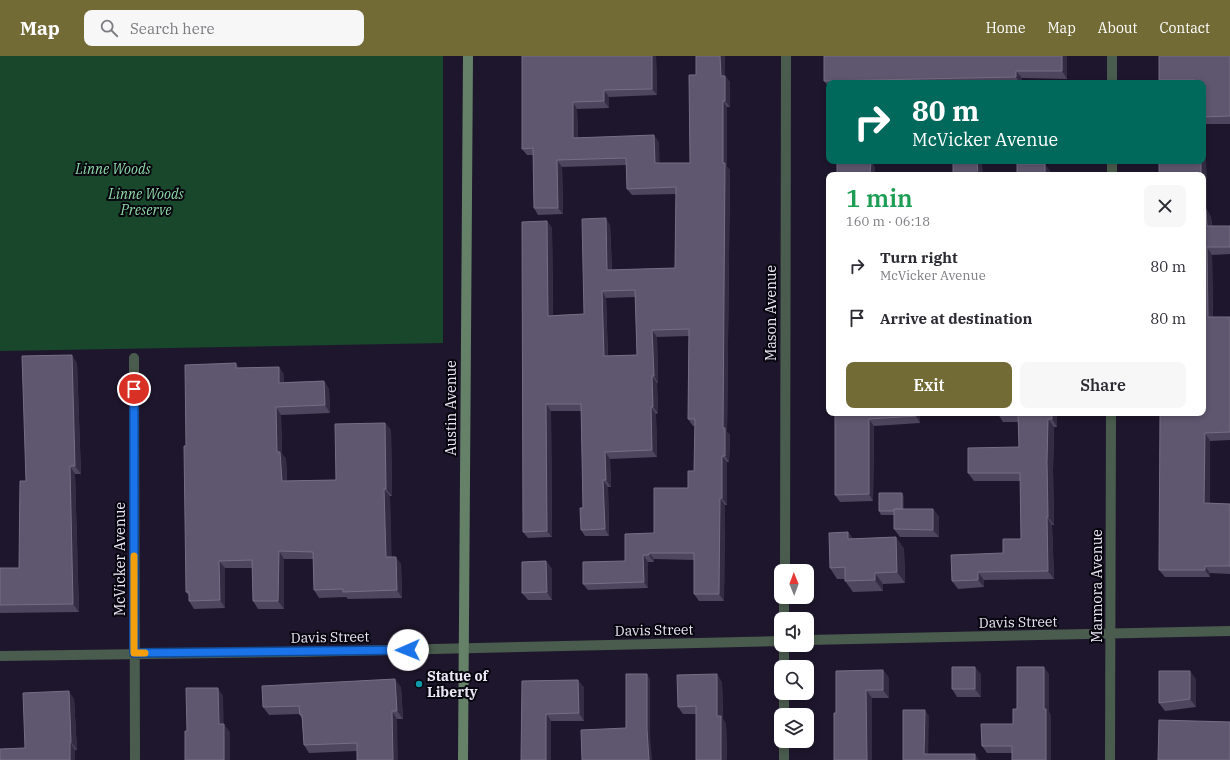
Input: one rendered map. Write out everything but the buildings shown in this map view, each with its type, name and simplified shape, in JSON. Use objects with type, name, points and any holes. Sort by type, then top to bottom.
[{"type":"street","name":"Austin Avenue","points":[[463,760],[468,56]]},
{"type":"street","name":"Mason Avenue","points":[[784,564],[786,56]]},
{"type":"street","points":[[1112,56],[1112,80]]},
{"type":"street","name":"McVicker Avenue","points":[[134,358],[134,760]]},
{"type":"street","name":"Marmora Avenue","points":[[1110,760],[1111,416]]},
{"type":"street","name":"Davis Street","points":[[814,640],[1230,631]]},
{"type":"street","name":"Davis Street","points":[[0,656],[774,641]]},
{"type":"street","points":[[784,748],[784,760]]},
{"type":"green space","name":"Linne Woods Preserve","points":[[0,56],[443,56],[443,343],[0,351]]},
{"type":"slow traffic","points":[[134,556],[134,653],[145,653]]},
{"type":"place","name":"Statue of Liberty","points":[[419,684]]},
{"type":"route","points":[[134,389],[134,653],[408,650]]},
{"type":"park label","name":"Linne Woods","points":[[113,169]]}]
